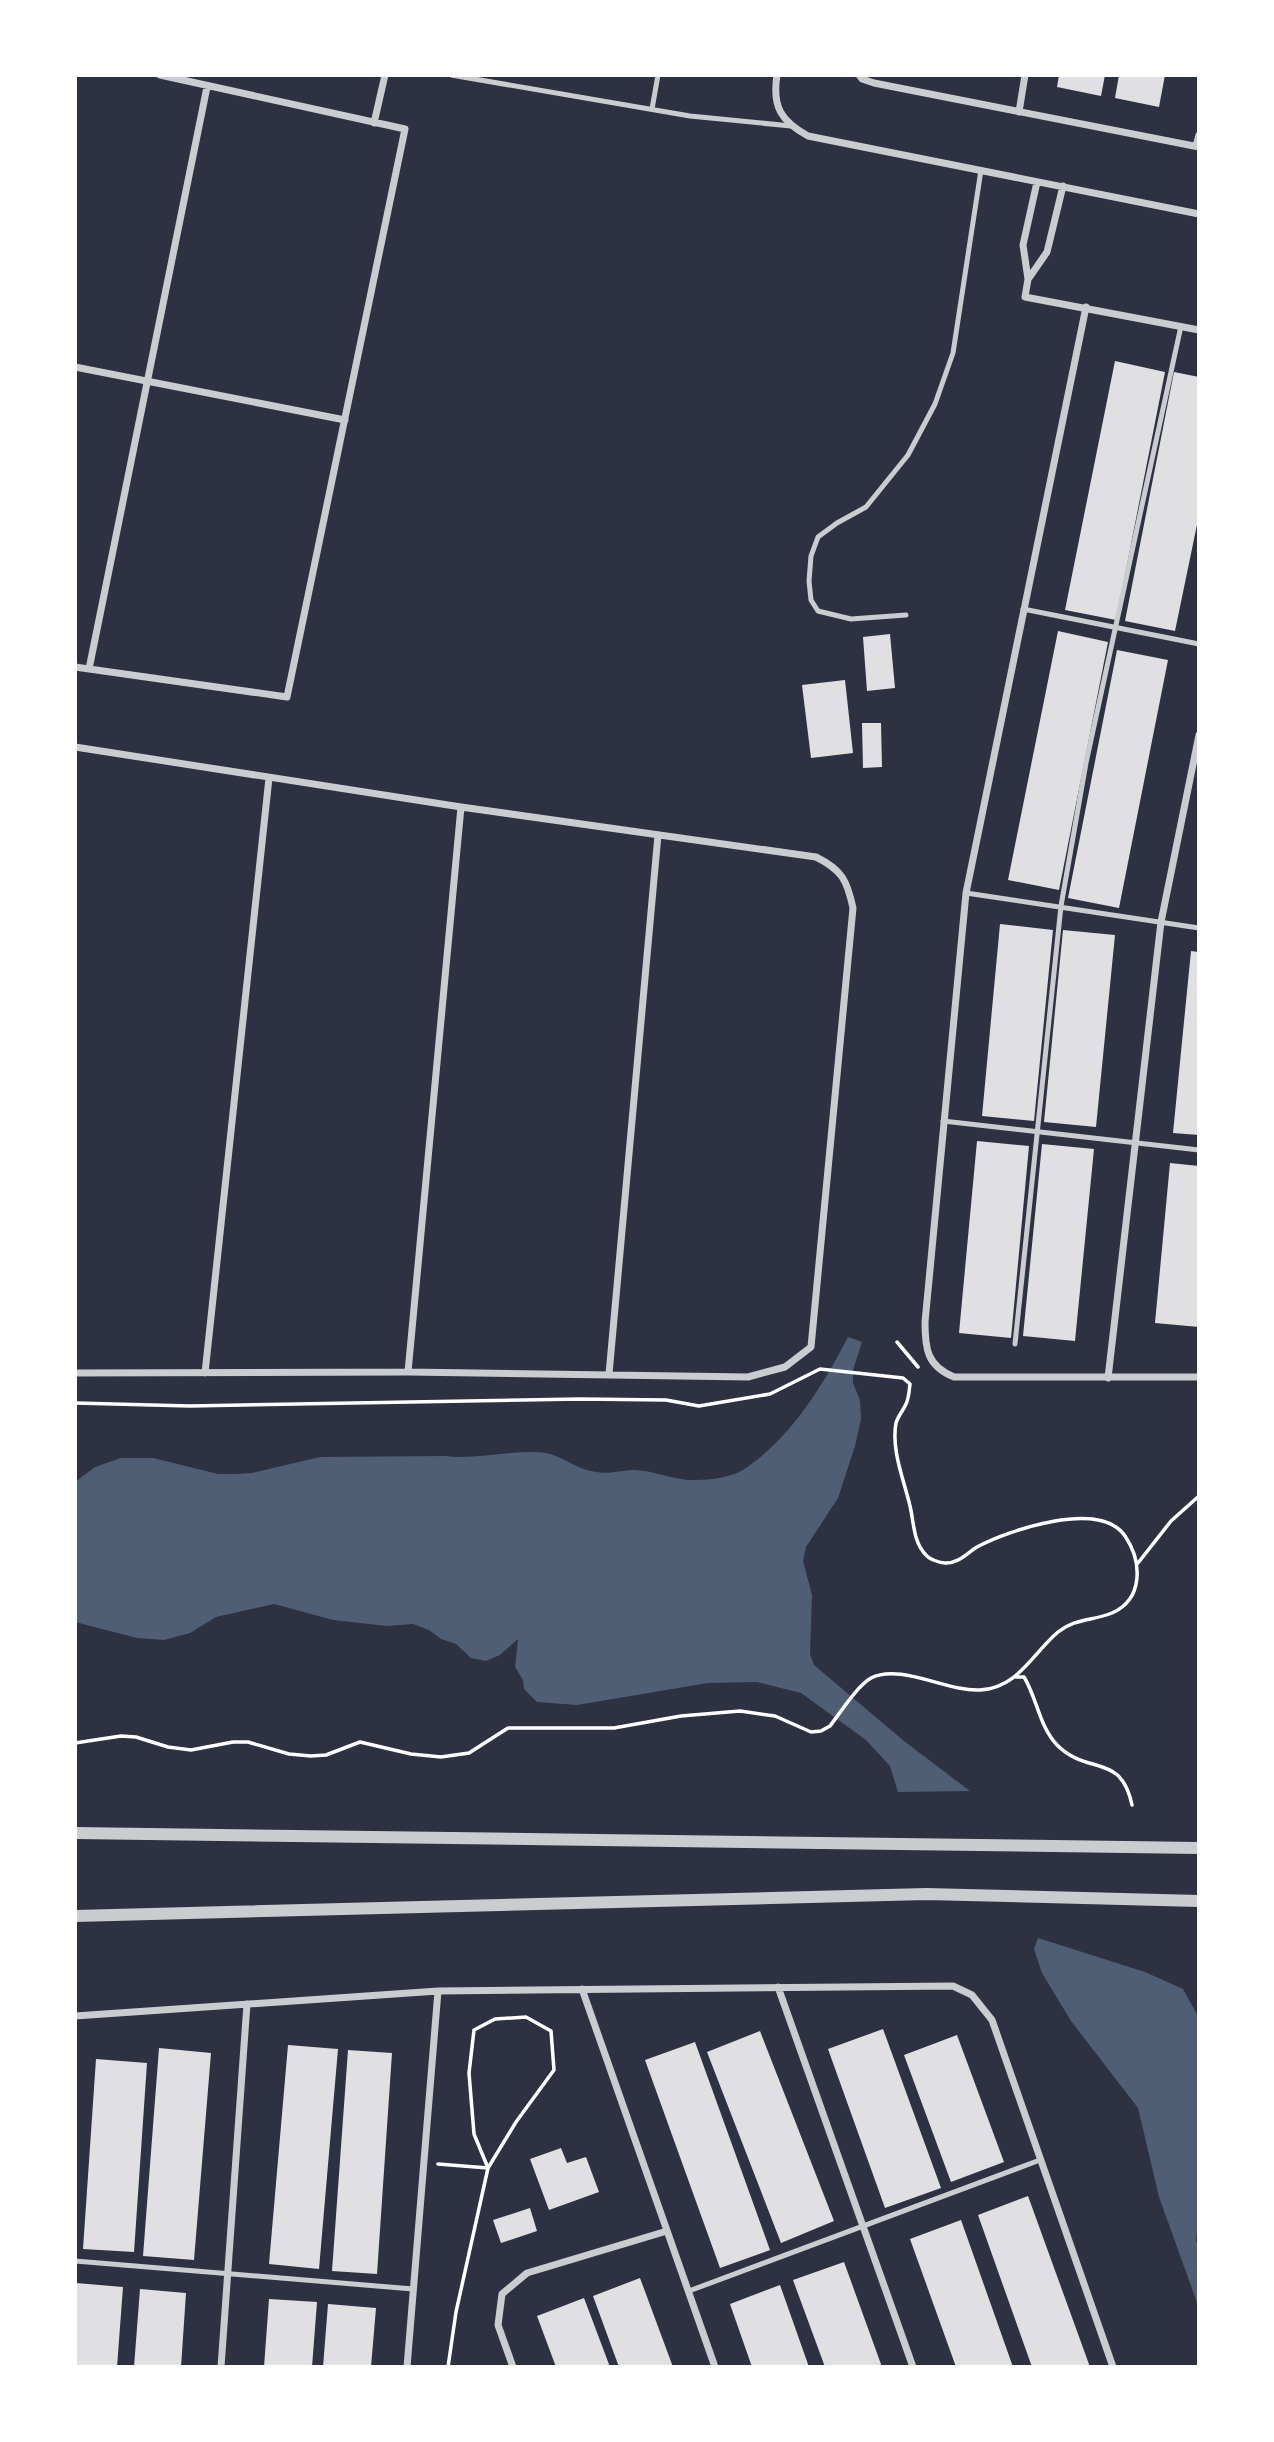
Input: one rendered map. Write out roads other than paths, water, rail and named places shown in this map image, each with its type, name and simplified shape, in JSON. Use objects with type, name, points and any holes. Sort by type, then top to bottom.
[{"type":"street","points":[[75,667],[288,697],[405,130],[160,75]]},
{"type":"street","points":[[374,123],[385,75]]},
{"type":"street","points":[[776,75],[778,110],[791,127],[808,135],[1199,214]]},
{"type":"street","points":[[859,75],[862,79],[874,83],[1198,147],[1199,135]]},
{"type":"street","points":[[1018,112],[1025,75]]},
{"type":"street","points":[[89,669],[207,86]]},
{"type":"street","points":[[1037,182],[1023,246],[1028,279],[1025,297],[1199,330]]},
{"type":"street","points":[[1028,279],[1047,252],[1063,186]]},
{"type":"street","points":[[1086,307],[965,893],[925,1343],[931,1360],[940,1371],[954,1377],[1199,1377]]},
{"type":"street","points":[[75,367],[345,420]]},
{"type":"street","points":[[1108,1378],[1161,922],[1199,735]]},
{"type":"street","points":[[75,747],[461,807],[816,857],[835,867],[849,886],[853,908],[811,1347],[785,1367],[748,1377],[609,1374],[75,1373]]},
{"type":"street","points":[[205,1373],[269,778]]},
{"type":"street","points":[[408,1373],[461,807]]},
{"type":"street","points":[[609,1374],[658,835]]},
{"type":"street","points":[[75,1833],[1199,1849]]},
{"type":"street","points":[[75,1916],[926,1894],[1199,1901]]},
{"type":"street","points":[[75,2016],[438,1991],[953,1986],[972,1995],[992,2020],[1113,2367]]},
{"type":"street","points":[[778,1987],[913,2367]]},
{"type":"street","points":[[582,1989],[715,2367]]},
{"type":"street","points":[[407,2367],[438,1991]]},
{"type":"street","points":[[221,2367],[247,2004]]},
{"type":"street","points":[[513,2367],[498,2325],[502,2294],[527,2273],[667,2231]]},
{"type":"lane","points":[[451,75],[690,116],[791,127]]},
{"type":"lane","points":[[652,109],[657,75]]},
{"type":"lane","points":[[906,615],[851,619],[818,611],[811,600],[811,556],[818,537],[866,507],[908,455],[935,404],[953,353],[981,170]]},
{"type":"lane","points":[[1016,1344],[1061,906],[1086,763],[1181,326]]},
{"type":"lane","points":[[1023,608],[1199,644]]},
{"type":"lane","points":[[965,893],[1199,928]]},
{"type":"lane","points":[[943,1121],[1199,1150]]},
{"type":"lane","points":[[689,2291],[1041,2160]]},
{"type":"lane","points":[[75,2261],[413,2288]]},
{"type":"water","points":[[848,1337],[862,1342],[853,1370],[861,1419],[838,1498],[806,1547],[803,1561],[812,1595],[810,1654],[814,1665],[904,1741],[970,1791],[898,1792],[890,1766],[866,1740],[801,1693],[757,1682],[708,1683],[577,1705],[537,1702],[524,1689],[523,1680],[515,1667],[518,1639],[500,1655],[486,1661],[471,1658],[456,1644],[413,1624],[387,1626],[333,1620],[274,1604],[216,1617],[190,1633],[164,1640],[137,1638],[75,1622],[75,1482],[95,1467],[121,1458],[153,1458],[218,1474],[236,1474],[252,1473],[320,1457],[470,1457],[533,1452],[546,1453],[597,1472],[633,1470],[688,1480],[721,1478],[743,1470],[776,1443],[816,1393]]},
{"type":"water","points":[[1038,1938],[1145,1972],[1183,1989],[1199,2018],[1199,2213],[1196,2241],[1199,2246],[1199,2308],[1159,2197],[1138,2108],[1071,2021],[1042,1973],[1034,1949]]}]
